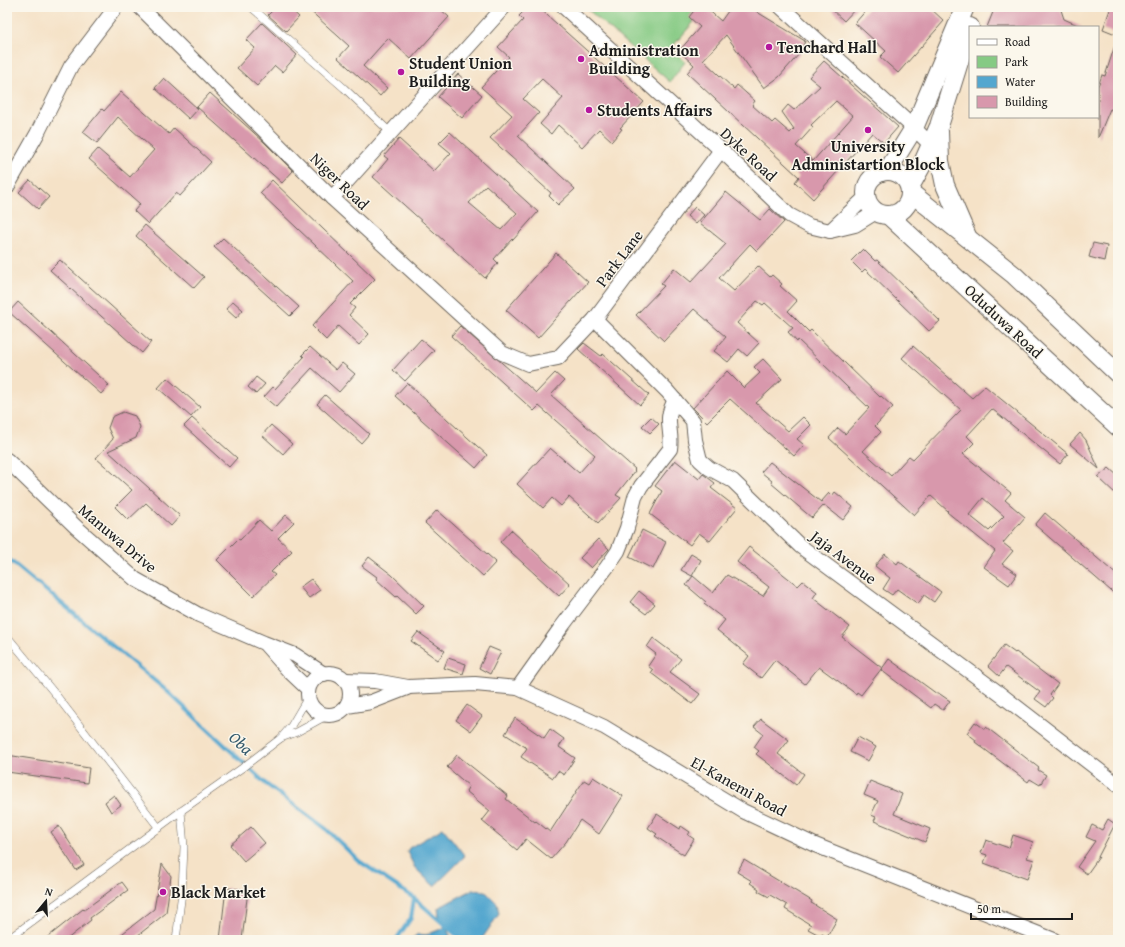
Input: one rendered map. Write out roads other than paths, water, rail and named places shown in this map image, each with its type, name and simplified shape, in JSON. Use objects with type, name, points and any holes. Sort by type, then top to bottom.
[{"type":"street","points":[[7,187],[37,134],[71,66],[116,7]]},
{"type":"street","name":"Niger Road","points":[[140,7],[332,198],[502,353],[528,364]]},
{"type":"street","points":[[332,198],[504,7]]},
{"type":"street","name":"Dyke Road","points":[[564,7],[721,150],[789,215],[809,226],[830,231],[855,225],[882,214]]},
{"type":"street","points":[[781,7],[931,144]]},
{"type":"street","points":[[888,170],[914,128],[967,8]]},
{"type":"street","points":[[967,8],[970,26]]},
{"type":"street","points":[[910,190],[939,126],[969,30]]},
{"type":"street","points":[[939,126],[940,161],[945,186],[969,239]]},
{"type":"street","name":"Park Lane","points":[[528,364],[558,358],[595,319],[721,150]]},
{"type":"street","points":[[888,170],[902,175],[907,181],[910,190],[910,199],[907,206],[896,214],[882,214],[868,203],[866,197],[866,186],[869,181],[877,173],[888,170]]},
{"type":"street","points":[[910,190],[1014,275],[1118,374]]},
{"type":"street","points":[[830,231],[866,197]]},
{"type":"street","name":"Oduduwa Road","points":[[882,214],[1118,427]]},
{"type":"street","name":"Jaja Avenue","points":[[595,319],[675,400],[693,421],[695,440],[700,460],[709,468],[733,481],[800,546],[1000,694],[1118,785]]},
{"type":"street","points":[[518,688],[618,551],[627,528],[635,497],[641,486],[670,449],[668,420],[675,400]]},
{"type":"street","name":"Manuwa Drive","points":[[7,460],[76,527],[135,579],[199,615],[295,655],[324,674]]},
{"type":"street","name":"Manuwa Drive","points":[[264,643],[308,693]]},
{"type":"street","points":[[332,673],[345,680],[350,694],[347,706],[342,711],[328,715],[321,714],[314,710],[310,704],[308,693],[311,683],[316,677],[332,673]]},
{"type":"street","name":"El-Kanemi Road","points":[[345,680],[375,681],[408,687],[475,684],[518,688],[604,727],[703,788],[758,818],[815,845],[1054,940]]},
{"type":"street","name":"El-Kanemi Road","points":[[347,706],[371,702],[408,687]]},
{"type":"lane","points":[[251,7],[344,88],[390,132]]},
{"type":"lane","points":[[7,636],[56,695],[159,828]]},
{"type":"lane","points":[[281,738],[290,726],[308,693]]},
{"type":"lane","points":[[7,940],[159,828],[181,810],[242,768],[281,738],[297,732],[328,715]]},
{"type":"lane","points":[[176,940],[182,892],[184,847],[181,810]]},
{"type":"water","points":[[443,828],[465,856],[434,886],[415,868],[407,852],[409,848]]},
{"type":"water","points":[[472,890],[485,891],[497,903],[499,914],[481,940],[463,940],[439,917],[438,908]]},
{"type":"water","points":[[446,927],[452,940],[410,940],[418,934],[426,935]]},
{"type":"waterway","name":"Oba","points":[[7,558],[167,691],[266,784],[325,828],[359,861],[414,898],[462,940]]},
{"type":"waterway","points":[[396,940],[411,918],[414,898]]},
{"type":"place","name":"Tenchard Hall","points":[[769,47]]},
{"type":"place","name":"Administration Building","points":[[581,59]]},
{"type":"place","name":"Student Union Building","points":[[401,72]]},
{"type":"place","name":"Students Affairs","points":[[589,110]]},
{"type":"place","name":"University Administartion Block","points":[[868,130]]},
{"type":"place","name":"Black Market","points":[[163,892]]}]
